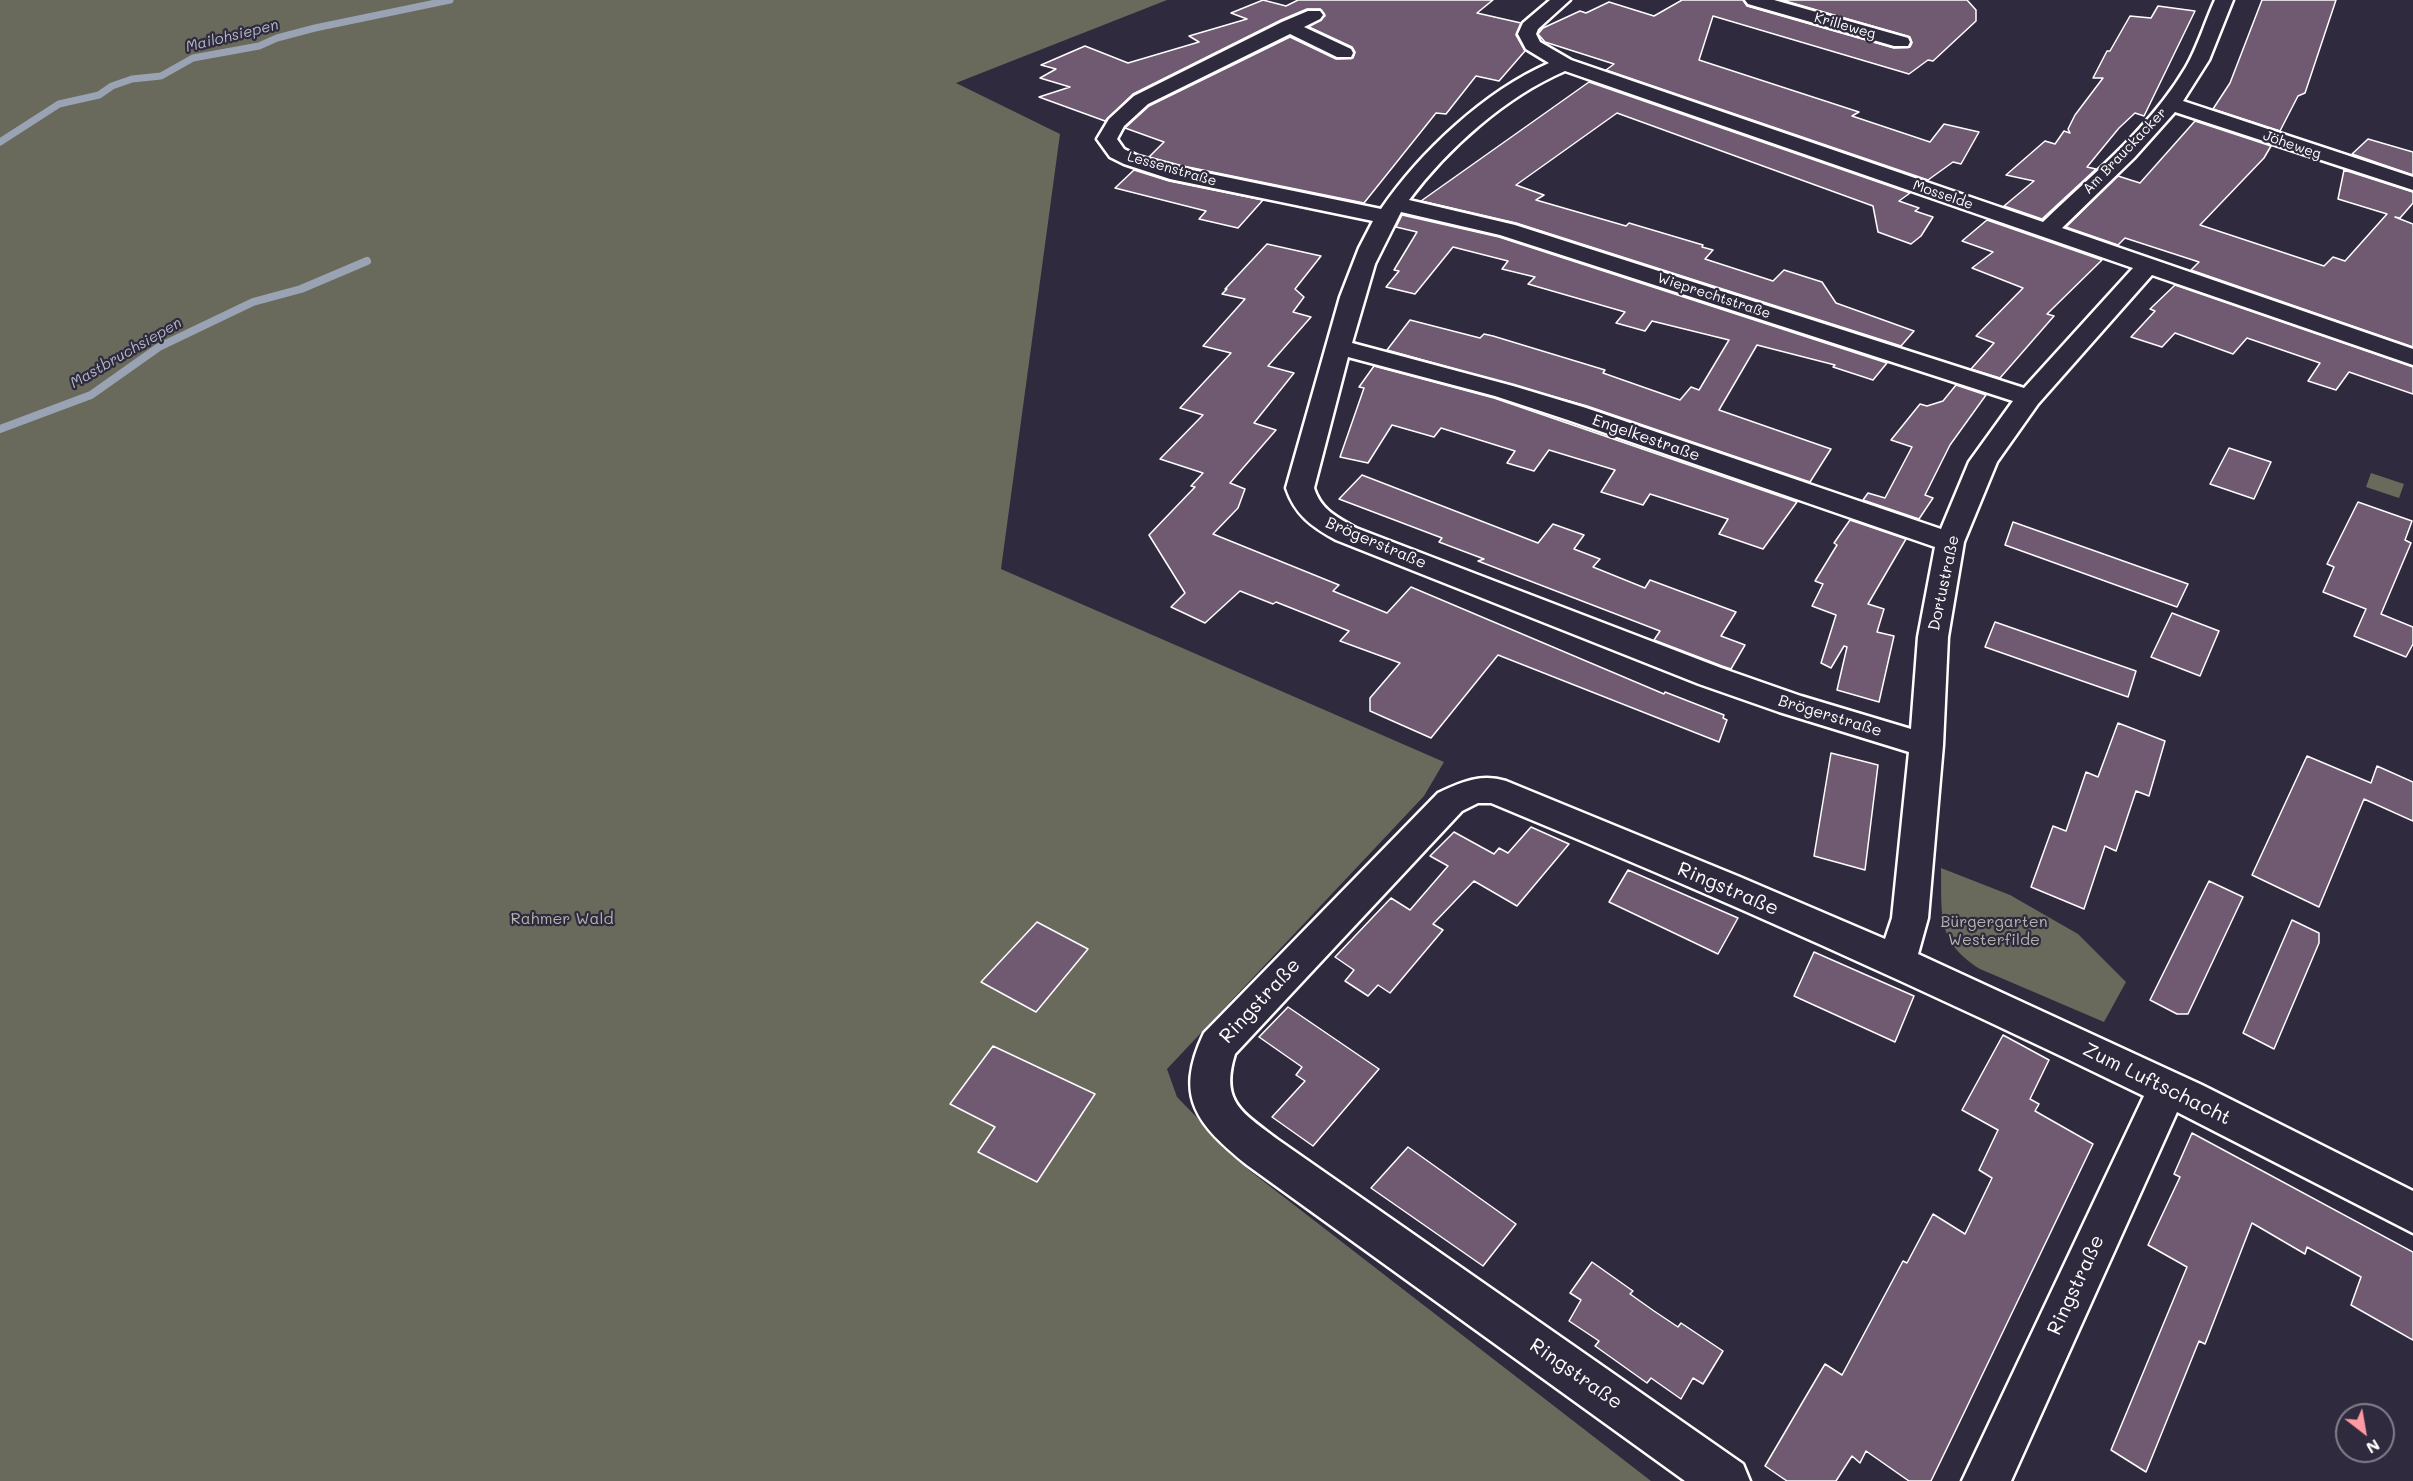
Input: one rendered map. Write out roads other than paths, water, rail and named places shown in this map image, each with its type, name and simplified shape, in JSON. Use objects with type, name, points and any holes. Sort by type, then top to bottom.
[{"type":"street","name":"Mosselde","points":[[1561,0],[1530,27],[1527,34],[1533,45],[1564,64],[2413,357]]},
{"type":"street","name":"Krilleweg","points":[[1754,0],[1901,42]]},
{"type":"street","name":"Am Brauckacker","points":[[2047,231],[2171,104],[2196,67],[2224,0]]},
{"type":"street","name":"Lessenstraße","points":[[1314,15],[1141,100],[1116,123],[1107,139],[1117,153],[1131,160],[1178,174],[1391,210]]},
{"type":"street","points":[[1288,26],[1344,53]]},
{"type":"street","name":"Brögerstraße","points":[[1564,64],[1544,72],[1515,90],[1475,120],[1437,155],[1391,210],[1364,261],[1348,306],[1300,488],[1304,505],[1320,520],[1346,534],[1710,676],[1790,704],[1926,745]]},
{"type":"street","name":"Jöheweg","points":[[2171,104],[2413,184]]},
{"type":"street","name":"Wieprechtstraße","points":[[1391,210],[1467,220],[1573,250],[2029,398]]},
{"type":"street","name":"Dortustraße","points":[[1897,962],[1910,918],[1926,745],[1933,637],[1950,542],[1983,462],[2029,398],[2147,266]]},
{"type":"street","name":"Engelkestraße","points":[[1338,347],[1556,407],[1950,542]]},
{"type":"street","name":"Ringstraße","points":[[1726,1481],[1262,1152],[1228,1124],[1215,1105],[1208,1085],[1209,1066],[1218,1045],[1442,810],[1450,802],[1473,791],[1494,790],[1897,962]]},
{"type":"street","name":"Zum Luftschacht","points":[[1897,962],[2299,1153],[2413,1213]]},
{"type":"street","name":"Ringstraße","points":[[1986,1481],[2167,1089]]},
{"type":"waterway","name":"Mailohsiepen","points":[[0,142],[59,104],[99,95],[112,86],[132,79],[161,76],[193,58],[259,46],[277,38],[315,28],[450,0]]},
{"type":"waterway","name":"Mastbruchsiepen","points":[[0,429],[91,395],[159,347],[253,302],[301,289],[367,261]]},
{"type":"park label","name":"Rahmer Wald","points":[[562,919]]},
{"type":"park label","name":"Bürgergarten Westerfilde","points":[[1994,931]]}]
